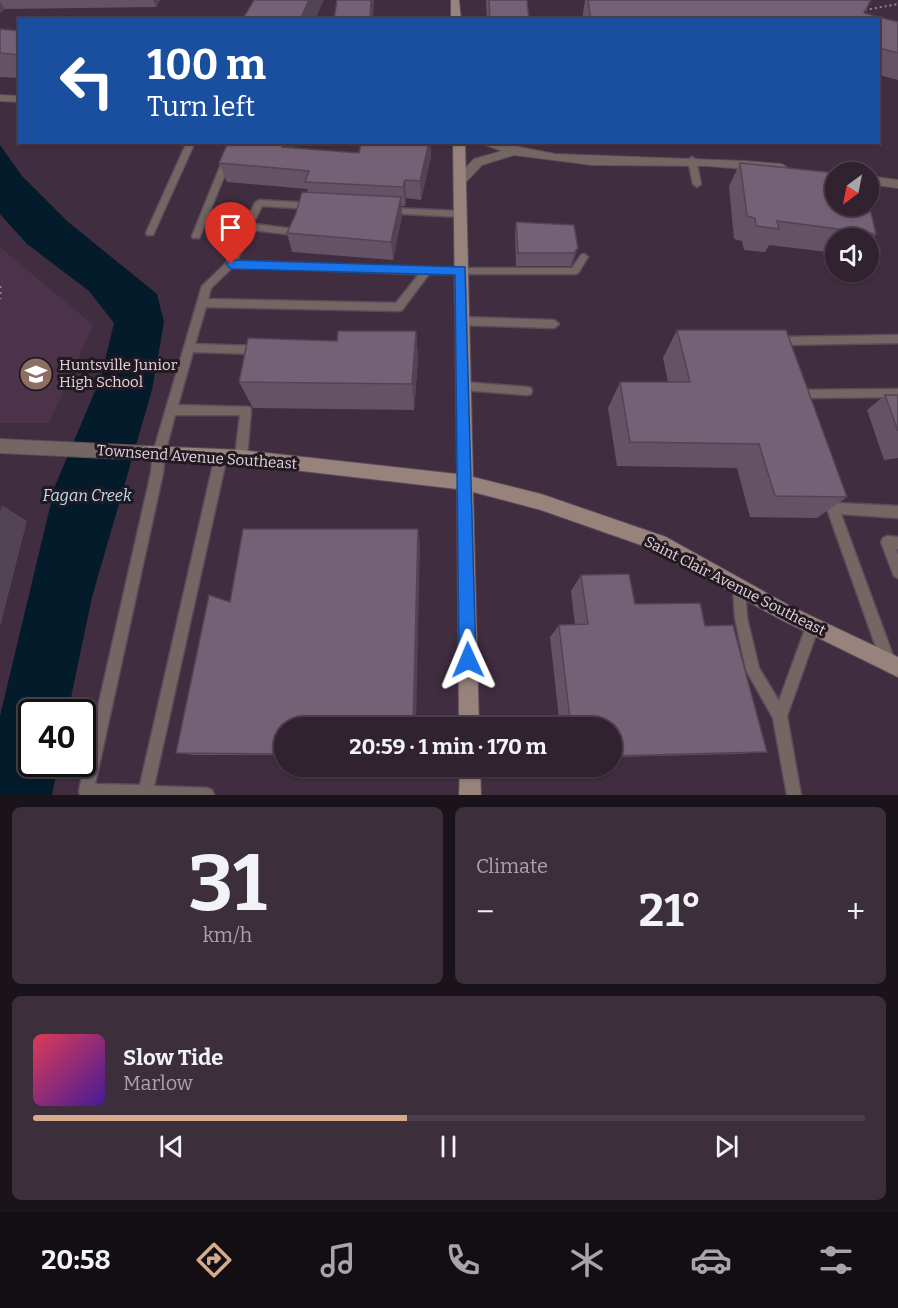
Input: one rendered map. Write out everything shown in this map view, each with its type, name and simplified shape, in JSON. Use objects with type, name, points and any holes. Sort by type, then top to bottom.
[{"type":"street","points":[[455,0],[456,18]]},
{"type":"street","points":[[0,98],[18,99]]},
{"type":"street","points":[[459,144],[469,717]]},
{"type":"street","points":[[486,144],[511,153],[573,160],[692,160],[800,170]]},
{"type":"street","points":[[460,181],[478,162],[511,153]]},
{"type":"street","points":[[879,182],[898,185]]},
{"type":"street","name":"Townsend Avenue Southeast","points":[[0,446],[241,457],[465,482]]},
{"type":"street","name":"Saint Clair Avenue Southeast","points":[[465,482],[541,502],[660,543],[739,587],[893,666]]},
{"type":"street","points":[[470,777],[470,795]]},
{"type":"lane","points":[[150,233],[190,144]]},
{"type":"lane","points":[[196,236],[233,144]]},
{"type":"lane","points":[[692,160],[697,184]]},
{"type":"lane","points":[[207,795],[86,791],[157,473],[153,453],[171,410],[207,286],[231,264],[259,203],[316,207]]},
{"type":"lane","points":[[384,210],[460,214]]},
{"type":"lane","points":[[249,227],[295,231]]},
{"type":"lane","points":[[231,264],[426,271],[575,271],[584,257]]},
{"type":"lane","points":[[202,303],[399,307],[426,271]]},
{"type":"lane","points":[[461,321],[554,324]]},
{"type":"lane","points":[[779,356],[779,340],[898,339]]},
{"type":"lane","points":[[190,348],[271,350]]},
{"type":"lane","points":[[463,386],[527,391]]},
{"type":"lane","points":[[792,395],[898,393]]},
{"type":"lane","points":[[171,410],[246,410],[241,457]]},
{"type":"lane","points":[[145,794],[221,456]]},
{"type":"lane","points":[[825,488],[893,666]]},
{"type":"lane","points":[[833,508],[898,512]]},
{"type":"lane","points":[[898,543],[887,542],[898,572]]},
{"type":"lane","points":[[739,587],[741,618],[753,670],[780,716],[794,795]]},
{"type":"lane","points":[[780,716],[813,626]]},
{"type":"path","points":[[894,0],[898,4]]},
{"type":"path","points":[[862,15],[857,12],[898,4]]},
{"type":"path","points":[[0,286],[0,299]]},
{"type":"shaded area","name":"Huntsville Junior High School","points":[[0,247],[93,325],[49,423],[0,423]]},
{"type":"water","name":"Fagan Creek","points":[[0,145],[22,176],[67,221],[157,294],[164,322],[152,390],[92,597],[71,699],[18,699],[18,777],[55,777],[52,795],[0,795],[0,716],[55,486],[101,377],[114,323],[89,291],[27,244],[0,214]]},
{"type":"building","points":[[254,0],[309,0],[301,18],[243,18]]},
{"type":"building","points":[[337,0],[371,0],[370,18],[334,18]]},
{"type":"building","points":[[489,0],[527,0],[529,18],[490,18]]},
{"type":"building","points":[[588,0],[871,0],[864,13],[898,22],[898,53],[880,48],[880,18],[591,18]]},
{"type":"building","points":[[0,29],[18,31],[18,55],[0,53]]},
{"type":"building","points":[[227,144],[283,144],[282,147],[359,153],[361,144],[429,144],[420,181],[405,180],[403,187],[305,182],[309,171],[219,163]]},
{"type":"building","points":[[740,163],[825,172],[825,216],[872,216],[875,228],[830,228],[777,221],[779,229],[756,226],[755,218],[747,216]]},
{"type":"building","points":[[302,192],[401,197],[391,242],[287,233]]},
{"type":"building","points":[[516,222],[574,225],[578,248],[574,253],[518,253]]},
{"type":"building","points":[[677,330],[786,330],[847,497],[775,496],[759,444],[630,442],[620,382],[690,382]]},
{"type":"building","points":[[338,331],[416,331],[412,384],[239,382],[248,338],[337,341]]},
{"type":"building","points":[[885,395],[898,395],[898,431]]},
{"type":"building","points":[[243,529],[418,529],[413,717],[274,717],[274,754],[176,753],[209,595],[230,602]]},
{"type":"building","points":[[629,574],[635,604],[700,603],[705,626],[733,625],[767,752],[622,756],[622,717],[570,717],[559,625],[588,624],[581,575]]},
{"type":"place","name":"Huntsville Junior High School","points":[[36,374]]},
{"type":"route","points":[[231,264],[461,270],[468,660]]}]
